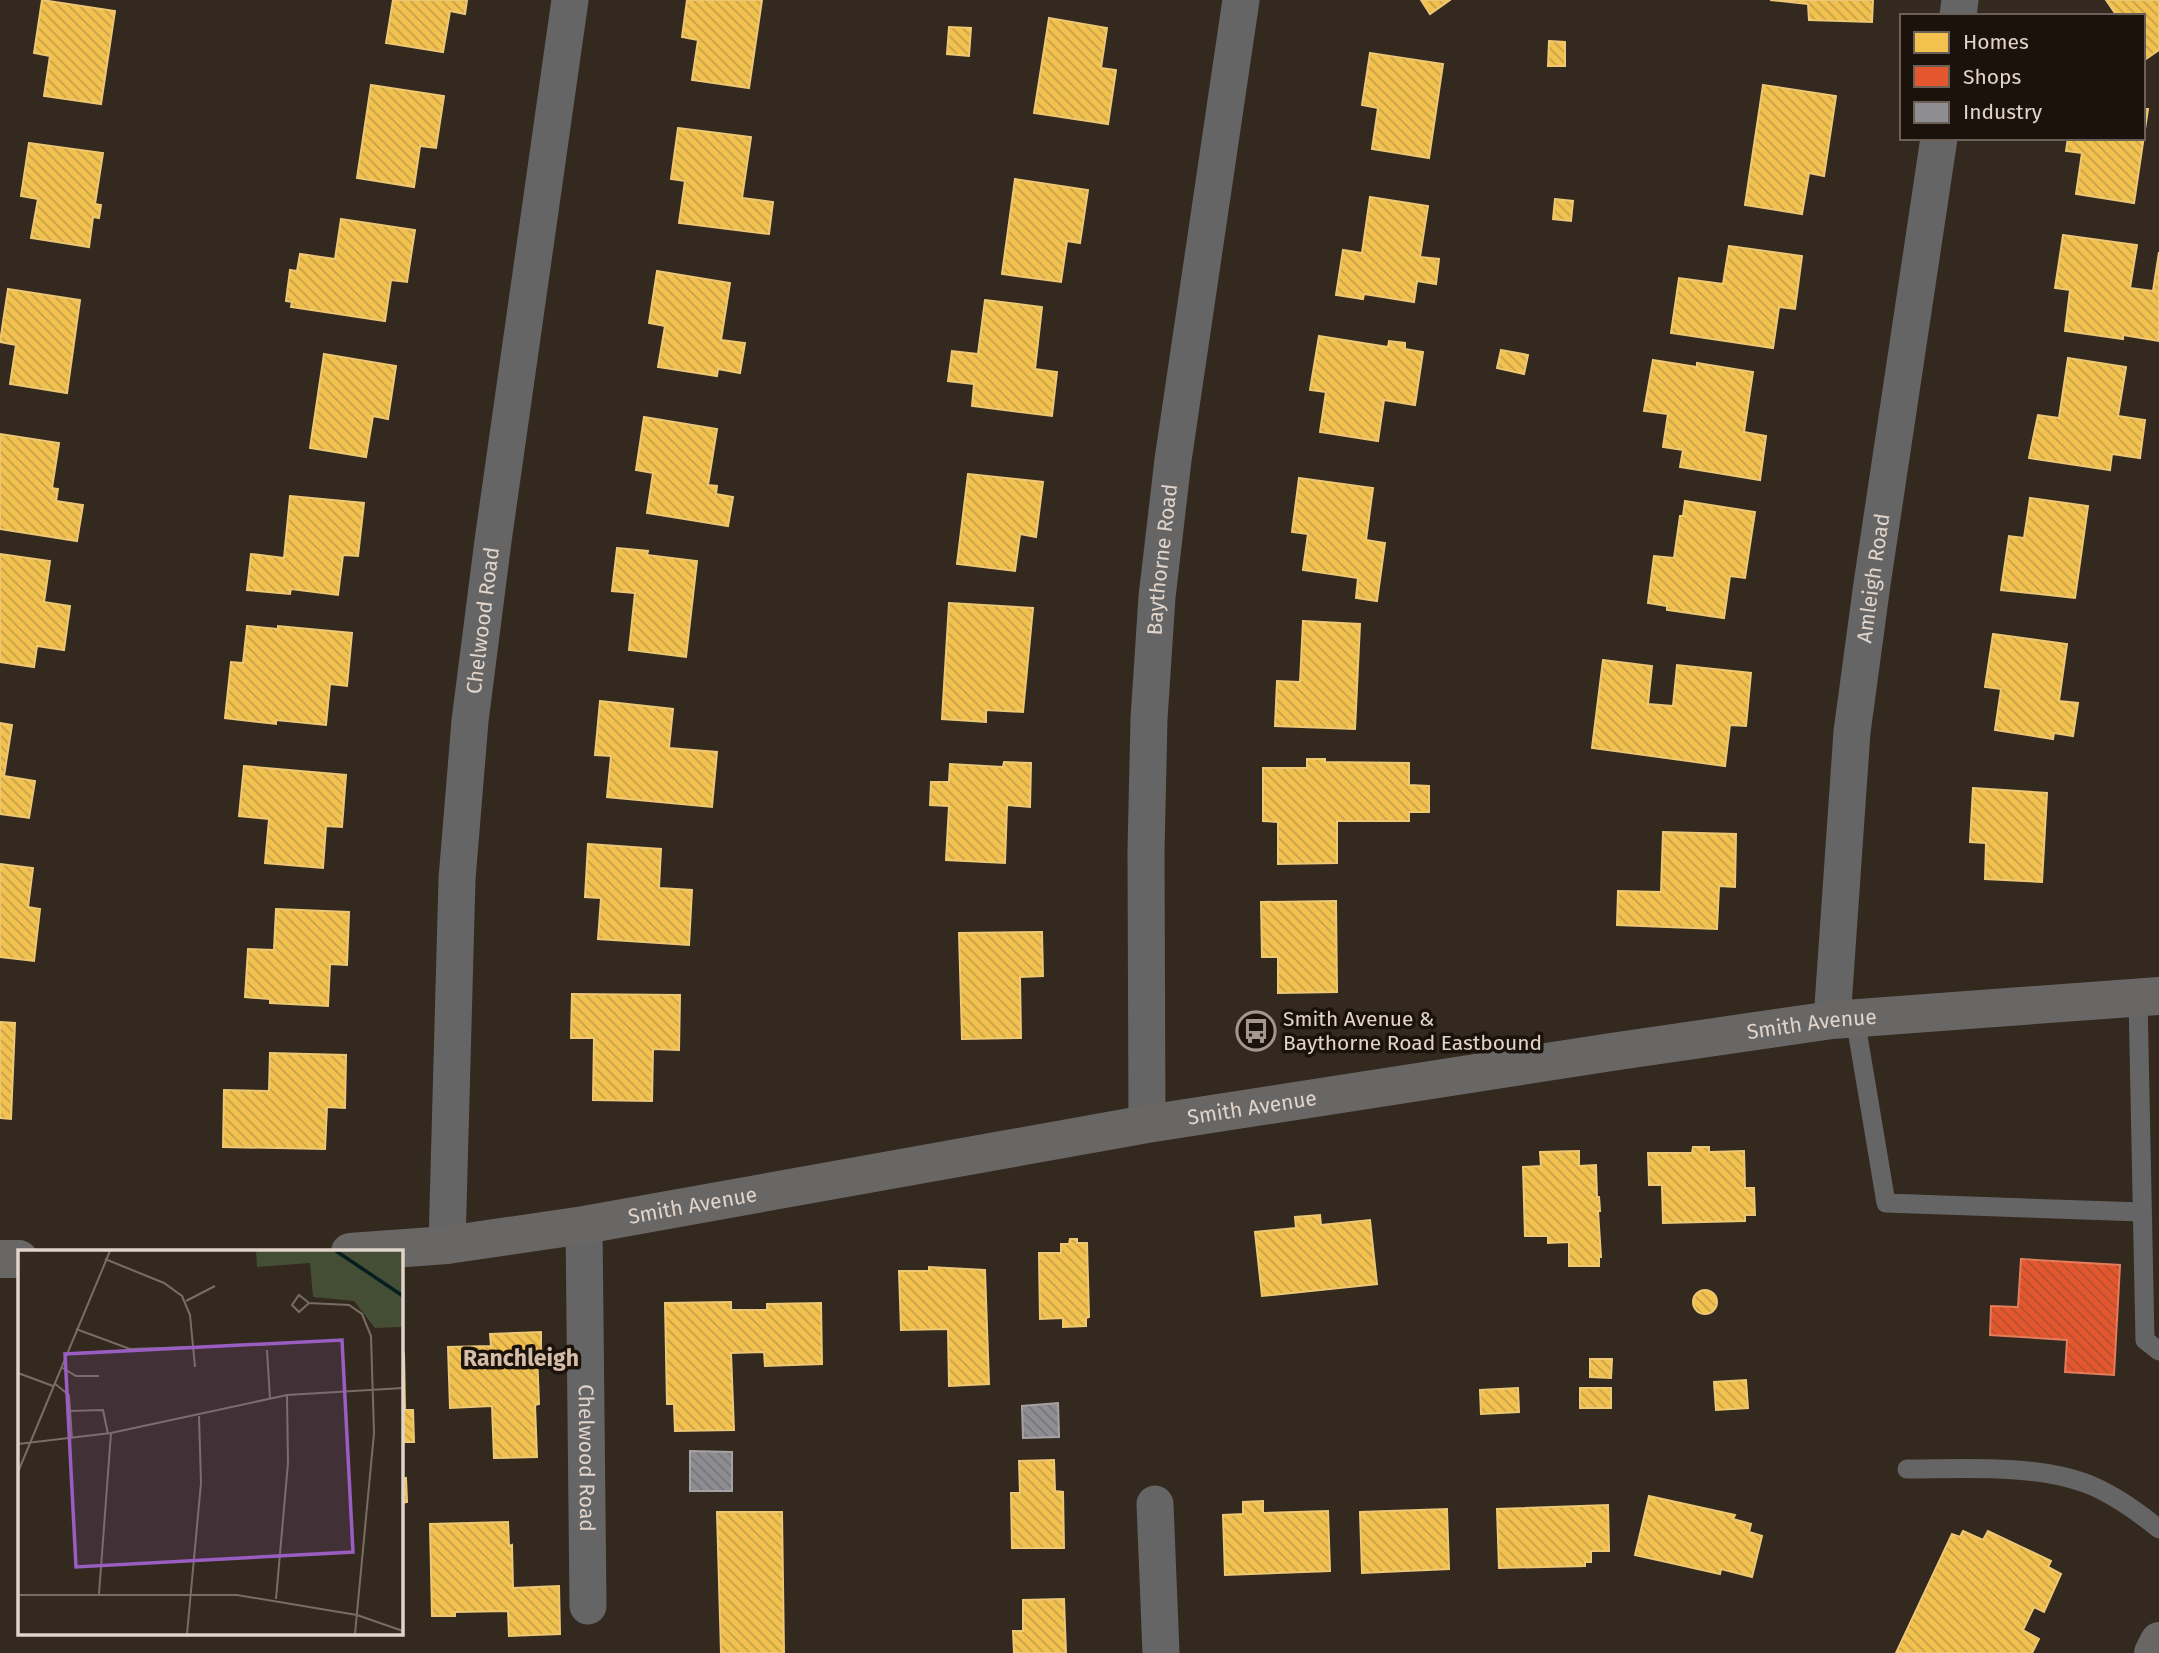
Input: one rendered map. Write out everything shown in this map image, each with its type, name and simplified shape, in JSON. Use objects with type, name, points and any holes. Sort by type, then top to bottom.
[{"type":"main road","name":"Smith Avenue","points":[[378,1250],[447,1245],[584,1225],[1147,1124],[1619,1051],[1844,1019],[2148,996]]},
{"type":"main road","points":[[0,1259],[18,1259]]},
{"type":"main road","points":[[2153,1653],[2159,1641]]},
{"type":"street","name":"Chelwood Road","points":[[447,1245],[457,879],[470,721],[570,0]]},
{"type":"street","name":"Baythorne Road","points":[[1147,1124],[1147,824],[1149,719],[1157,597],[1173,460],[1241,0]]},
{"type":"street","name":"Amleigh Road","points":[[1844,1019],[1852,732],[1939,140]]},
{"type":"street","name":"Chelwood Road","points":[[584,1225],[588,1606]]},
{"type":"street","points":[[1155,1504],[1161,1653]]},
{"type":"lane","points":[[2148,996],[2142,1212],[2145,1340],[2159,1351]]},
{"type":"lane","points":[[1844,1019],[1886,1203],[2142,1212]]},
{"type":"lane","points":[[1907,1469],[2012,1470],[2086,1483],[2132,1508],[2159,1529]]},
{"type":"building: Homes","points":[[42,0],[115,11],[101,104],[44,96],[50,56],[34,53]]},
{"type":"building: Homes","points":[[393,0],[467,0],[465,14],[450,11],[443,52],[386,43]]},
{"type":"building: Homes","points":[[687,0],[762,0],[749,88],[692,80],[698,40],[682,37]]},
{"type":"building: Homes","points":[[1421,0],[1450,0],[1430,14]]},
{"type":"building: Homes","points":[[1770,0],[1873,0],[1872,22],[1809,20],[1808,4]]},
{"type":"building: Homes","points":[[2106,0],[2159,0],[2159,50],[2145,58],[2145,14],[2116,14]]},
{"type":"building: Homes","points":[[1049,18],[1107,28],[1101,68],[1116,70],[1108,124],[1034,113]]},
{"type":"building: Homes","points":[[949,27],[971,28],[969,56],[947,54]]},
{"type":"building: Homes","points":[[1549,41],[1565,42],[1565,66],[1548,66]]},
{"type":"building: Homes","points":[[1370,53],[1443,64],[1429,158],[1372,149],[1378,108],[1362,105]]},
{"type":"building: Homes","points":[[371,85],[444,96],[436,148],[420,146],[414,187],[357,178]]},
{"type":"building: Homes","points":[[1763,85],[1836,96],[1824,176],[1809,173],[1802,214],[1745,205]]},
{"type":"building: Homes","points":[[678,128],[751,137],[742,198],[773,202],[769,234],[679,223],[685,181],[671,179]]},
{"type":"building: Homes","points":[[2068,140],[2143,140],[2134,203],[2076,194],[2082,153],[2066,151]]},
{"type":"building: Homes","points":[[29,143],[103,153],[95,204],[101,205],[99,218],[93,217],[89,247],[31,238],[38,199],[21,196]]},
{"type":"building: Homes","points":[[1015,179],[1088,190],[1080,243],[1067,241],[1061,282],[1002,274]]},
{"type":"building: Homes","points":[[1370,197],[1428,206],[1420,257],[1439,259],[1436,284],[1417,281],[1414,302],[1364,294],[1363,299],[1336,295],[1343,250],[1362,253]]},
{"type":"building: Homes","points":[[1555,199],[1573,201],[1571,221],[1553,219]]},
{"type":"building: Homes","points":[[341,219],[415,230],[407,282],[391,280],[385,321],[291,307],[292,302],[286,301],[290,270],[297,271],[300,254],[335,259]]},
{"type":"building: Homes","points":[[2063,235],[2137,245],[2130,288],[2153,291],[2159,252],[2159,341],[2123,335],[2123,339],[2065,331],[2070,290],[2055,288]]},
{"type":"building: Homes","points":[[1729,246],[1802,256],[1795,309],[1779,307],[1773,348],[1671,333],[1679,278],[1723,284]]},
{"type":"building: Homes","points":[[657,271],[730,283],[721,340],[745,343],[740,373],[718,369],[717,376],[658,367],[665,326],[649,323]]},
{"type":"building: Homes","points":[[8,289],[80,300],[67,393],[10,384],[16,345],[0,342]]},
{"type":"building: Homes","points":[[985,300],[1042,307],[1035,369],[1057,372],[1052,416],[972,406],[974,384],[948,381],[952,351],[978,354]]},
{"type":"building: Homes","points":[[1319,336],[1388,347],[1389,341],[1405,343],[1405,349],[1423,352],[1415,405],[1384,400],[1378,441],[1320,432],[1326,392],[1310,390]]},
{"type":"building: Homes","points":[[1501,350],[1528,355],[1524,374],[1497,368]]},
{"type":"building: Homes","points":[[324,354],[396,366],[388,419],[373,416],[366,457],[310,448]]},
{"type":"building: Homes","points":[[2068,358],[2126,367],[2118,416],[2145,420],[2140,458],[2112,454],[2110,470],[2029,458],[2038,415],[2059,418]]},
{"type":"building: Homes","points":[[1653,360],[1697,367],[1697,363],[1753,372],[1744,432],[1766,436],[1760,480],[1680,467],[1683,450],[1663,447],[1668,414],[1644,411]]},
{"type":"building: Homes","points":[[644,417],[717,429],[708,485],[717,486],[716,494],[733,497],[728,526],[647,513],[653,473],[636,470]]},
{"type":"building: Homes","points":[[0,434],[59,443],[52,488],[58,489],[56,501],[83,505],[77,541],[0,529]]},
{"type":"building: Homes","points":[[968,474],[1043,482],[1036,537],[1020,534],[1015,571],[957,564]]},
{"type":"building: Homes","points":[[1299,478],[1373,488],[1366,540],[1385,543],[1377,601],[1356,598],[1358,578],[1303,570],[1308,534],[1292,532]]},
{"type":"building: Homes","points":[[290,496],[364,503],[358,556],[343,555],[338,595],[291,589],[290,594],[247,590],[251,554],[284,558]]},
{"type":"building: Homes","points":[[2030,498],[2088,506],[2075,598],[2001,590],[2009,536],[2024,538]]},
{"type":"building: Homes","points":[[1685,501],[1755,512],[1745,578],[1730,576],[1724,618],[1667,610],[1667,606],[1648,603],[1654,556],[1674,558]]},
{"type":"building: Homes","points":[[617,548],[697,561],[686,657],[629,650],[635,593],[612,591]]},
{"type":"building: Homes","points":[[0,554],[50,561],[44,602],[70,606],[64,650],[37,646],[34,667],[0,662]]},
{"type":"building: Homes","points":[[949,603],[1033,608],[1023,712],[986,710],[986,722],[942,719]]},
{"type":"building: Homes","points":[[1303,621],[1360,624],[1355,729],[1275,726],[1277,681],[1300,682]]},
{"type":"building: Homes","points":[[247,626],[352,633],[347,686],[330,684],[326,725],[276,720],[276,724],[225,718],[231,662],[243,663]]},
{"type":"building: Homes","points":[[1993,634],[2067,644],[2059,701],[2078,703],[2073,736],[2054,733],[2053,739],[1995,730],[2001,689],[1985,687]]},
{"type":"building: Homes","points":[[1603,660],[1652,666],[1648,704],[1673,706],[1677,665],[1751,673],[1746,726],[1730,725],[1725,766],[1592,748]]},
{"type":"building: Homes","points":[[600,701],[673,709],[669,748],[717,752],[712,807],[607,797],[611,756],[595,755]]},
{"type":"building: Homes","points":[[0,723],[12,725],[4,776],[35,781],[29,818],[0,814]]},
{"type":"building: Homes","points":[[1307,759],[1325,759],[1325,762],[1409,763],[1409,785],[1429,786],[1429,812],[1409,812],[1409,821],[1337,821],[1337,863],[1278,864],[1278,822],[1263,821],[1263,768],[1307,768]]},
{"type":"building: Homes","points":[[1004,762],[1031,763],[1030,807],[1007,805],[1005,863],[946,860],[949,806],[930,805],[931,782],[949,782],[950,764],[1003,767]]},
{"type":"building: Homes","points":[[244,766],[346,775],[342,827],[326,826],[323,868],[265,863],[269,819],[239,816]]},
{"type":"building: Homes","points":[[1973,788],[2047,793],[2042,882],[1985,879],[1986,843],[1970,842]]},
{"type":"building: Homes","points":[[1663,832],[1736,834],[1735,887],[1719,886],[1717,929],[1617,925],[1618,891],[1661,892]]},
{"type":"building: Homes","points":[[588,844],[661,849],[659,888],[692,890],[689,945],[598,939],[601,898],[585,897]]},
{"type":"building: Homes","points":[[0,864],[33,868],[28,907],[40,909],[34,961],[0,957]]},
{"type":"building: Homes","points":[[1336,901],[1337,992],[1278,993],[1278,957],[1262,957],[1261,902]]},
{"type":"building: Homes","points":[[276,909],[349,912],[347,965],[330,964],[328,1006],[270,1003],[270,999],[245,997],[248,949],[274,950]]},
{"type":"building: Homes","points":[[1042,932],[1043,976],[1020,977],[1021,1038],[962,1039],[959,933]]},
{"type":"building: Homes","points":[[572,994],[680,995],[679,1050],[653,1049],[652,1101],[593,1100],[594,1038],[571,1038]]},
{"type":"building: Homes","points":[[0,1022],[15,1023],[11,1119],[0,1118]]},
{"type":"building: Homes","points":[[270,1053],[346,1055],[345,1108],[327,1107],[325,1149],[223,1147],[224,1090],[269,1091]]},
{"type":"building: Homes","points":[[1693,1147],[1709,1147],[1709,1152],[1744,1151],[1745,1188],[1754,1188],[1755,1215],[1745,1215],[1745,1221],[1663,1223],[1662,1185],[1649,1185],[1648,1153],[1692,1153]]},
{"type":"building: Homes","points":[[1579,1151],[1579,1166],[1596,1165],[1600,1211],[1599,1266],[1569,1266],[1569,1242],[1548,1243],[1548,1236],[1525,1236],[1523,1167],[1541,1166],[1540,1152]]},
{"type":"building: Homes","points":[[1320,1215],[1321,1225],[1370,1220],[1377,1284],[1262,1296],[1255,1232],[1296,1228],[1295,1217]]},
{"type":"building: Homes","points":[[1070,1239],[1077,1239],[1077,1243],[1087,1243],[1089,1317],[1086,1318],[1086,1326],[1063,1327],[1063,1318],[1040,1319],[1039,1253],[1061,1253],[1061,1244],[1069,1244]]},
{"type":"building: Homes","points":[[929,1267],[985,1270],[989,1384],[949,1386],[948,1329],[901,1330],[899,1271],[929,1271]]},
{"type":"building: Homes","points":[[1705,1290],[1713,1294],[1717,1302],[1713,1310],[1705,1314],[1697,1310],[1693,1302],[1697,1294]]},
{"type":"building: Homes","points":[[731,1302],[731,1310],[767,1310],[767,1304],[821,1303],[822,1364],[765,1366],[764,1352],[731,1353],[734,1430],[675,1431],[674,1404],[667,1404],[665,1303]]},
{"type":"building: Homes","points":[[541,1332],[541,1353],[537,1353],[539,1404],[535,1405],[537,1457],[494,1458],[492,1406],[450,1408],[448,1347],[491,1346],[490,1334]]},
{"type":"building: Homes","points":[[404,1354],[405,1410],[413,1410],[414,1442],[402,1442]]},
{"type":"building: Homes","points":[[1590,1359],[1612,1359],[1611,1378],[1590,1377]]},
{"type":"building: Homes","points":[[1746,1380],[1748,1408],[1716,1410],[1714,1382]]},
{"type":"building: Homes","points":[[1518,1388],[1519,1412],[1481,1414],[1480,1390]]},
{"type":"building: Homes","points":[[1580,1388],[1611,1388],[1611,1408],[1580,1408]]},
{"type":"building: Homes","points":[[1054,1460],[1055,1491],[1063,1492],[1064,1548],[1012,1548],[1011,1493],[1020,1493],[1019,1461]]},
{"type":"building: Homes","points":[[406,1478],[407,1502],[402,1503],[402,1479]]},
{"type":"building: Homes","points":[[1649,1496],[1735,1515],[1733,1519],[1751,1524],[1749,1532],[1762,1536],[1752,1577],[1721,1569],[1720,1574],[1635,1555]]},
{"type":"building: Homes","points":[[1263,1501],[1263,1513],[1328,1511],[1330,1571],[1225,1575],[1223,1515],[1243,1514],[1243,1502]]},
{"type":"building: Homes","points":[[1608,1505],[1609,1551],[1591,1551],[1591,1562],[1585,1562],[1585,1566],[1499,1568],[1497,1509]]},
{"type":"building: Homes","points":[[1447,1509],[1449,1569],[1362,1573],[1360,1512]]},
{"type":"building: Homes","points":[[717,1512],[782,1512],[784,1653],[721,1653]]},
{"type":"building: Homes","points":[[508,1522],[509,1546],[512,1545],[513,1588],[559,1586],[560,1634],[509,1636],[508,1611],[455,1612],[455,1616],[432,1616],[430,1524]]},
{"type":"building: Homes","points":[[1963,1531],[1983,1540],[1988,1531],[2051,1561],[2048,1567],[2061,1574],[2044,1612],[2034,1607],[2023,1630],[2039,1639],[2032,1653],[1896,1653],[1952,1534],[1960,1537]]},
{"type":"building: Homes","points":[[1064,1599],[1066,1653],[1014,1653],[1013,1631],[1023,1631],[1023,1600]]},
{"type":"building: Shops","points":[[2021,1259],[2120,1265],[2114,1375],[2065,1372],[2067,1340],[1990,1335],[1991,1306],[2018,1307]]},
{"type":"building: Industry","points":[[1058,1403],[1059,1437],[1023,1438],[1022,1406]]},
{"type":"building: Industry","points":[[690,1451],[732,1452],[732,1491],[690,1491]]},
{"type":"place","name":"Smith Avenue & Baythorne Road Eastbound","points":[[1256,1031]]},
{"type":"district","name":"Ranchleigh","points":[[521,1358]]}]
